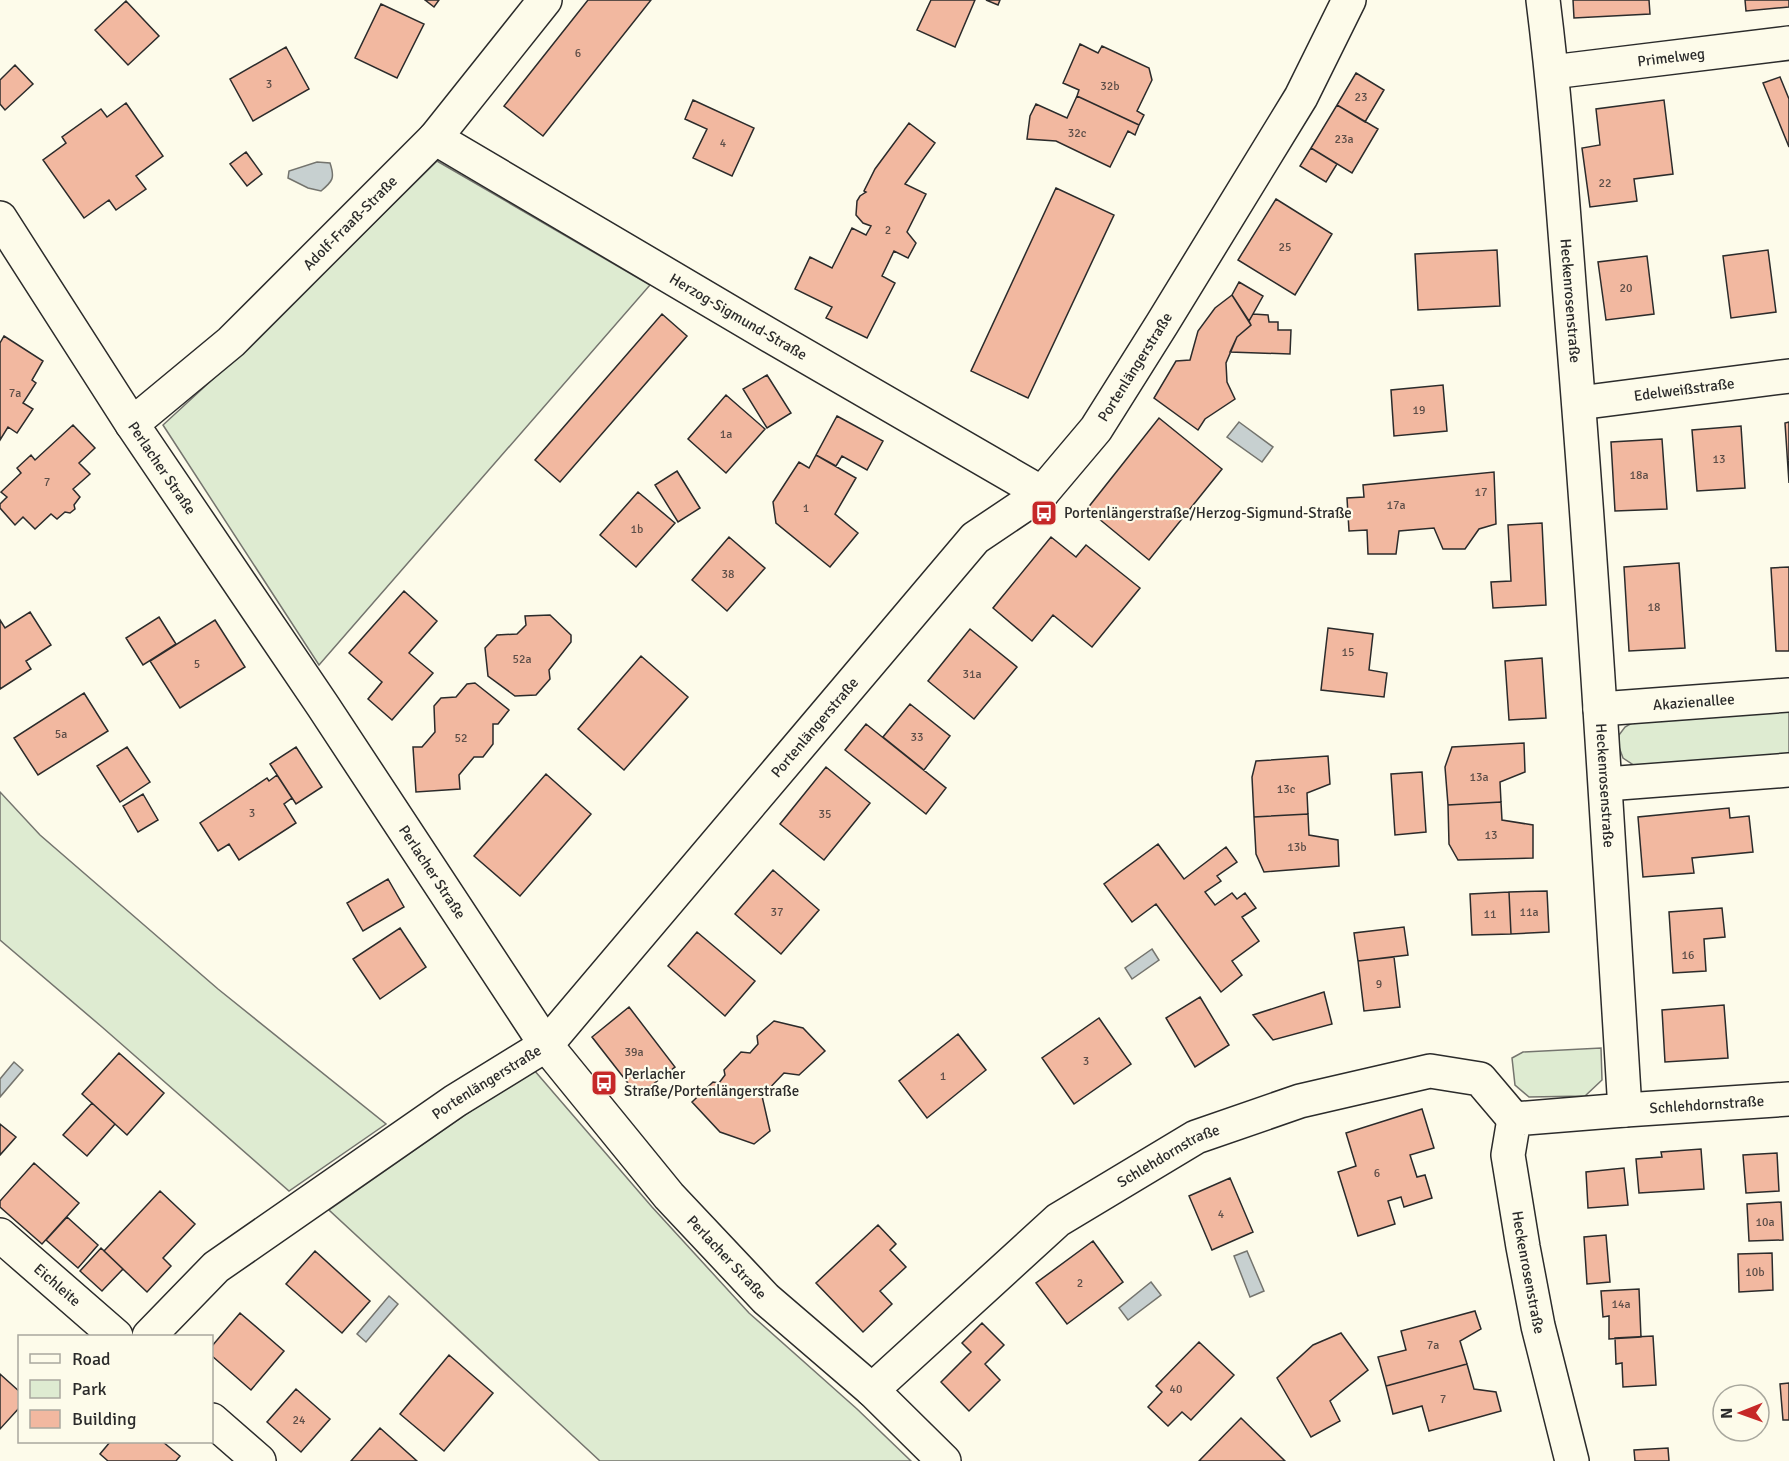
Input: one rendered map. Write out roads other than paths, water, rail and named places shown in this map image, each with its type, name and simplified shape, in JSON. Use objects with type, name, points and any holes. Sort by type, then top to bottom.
[{"type":"street","name":"Portenlängerstraße","points":[[149,1335],[216,1267],[455,1101],[546,1045],[975,538],[1042,493],[1096,429],[1301,97],[1349,0]]},
{"type":"street","name":"Heckenrosenstraße","points":[[1543,0],[1552,72],[1579,403],[1606,784],[1625,1110]]},
{"type":"street","name":"Adolf-Fraaß-Straße","points":[[132,424],[231,342],[435,138],[538,3]]},
{"type":"street","name":"Primelweg","points":[[1552,72],[1789,43]]},
{"type":"street","name":"Herzog-Sigmund-Straße","points":[[435,138],[1042,493]]},
{"type":"street","name":"Perlacher Straße","points":[[0,218],[132,424],[323,706],[546,1045],[669,1196],[758,1290],[872,1390],[944,1461]]},
{"type":"street","name":"Edelweißstraße","points":[[1579,403],[1789,376]]},
{"type":"street","name":"Akazienallee","points":[[1600,710],[1789,695]]},
{"type":"street","points":[[1606,784],[1789,770]]},
{"type":"street","name":"Schlehdornstraße","points":[[872,1390],[1058,1220],[1196,1137],[1300,1101],[1430,1071],[1480,1078],[1514,1119]]},
{"type":"street","name":"Schlehdornstraße","points":[[1625,1110],[1789,1099]]},
{"type":"street","points":[[1514,1119],[1625,1110]]},
{"type":"street","name":"Heckenrosenstraße","points":[[1514,1119],[1508,1155],[1521,1236],[1538,1326],[1572,1461]]},
{"type":"street","name":"Eichleite","points":[[0,1235],[115,1335]]},
{"type":"street","points":[[213,1421],[259,1461]]},
{"type":"place","name":"Portenlängerstraße/Herzog-Sigmund-Straße","points":[[1044,513]]},
{"type":"place","name":"Perlacher Straße/Portenlängerstraße","points":[[604,1083]]}]
